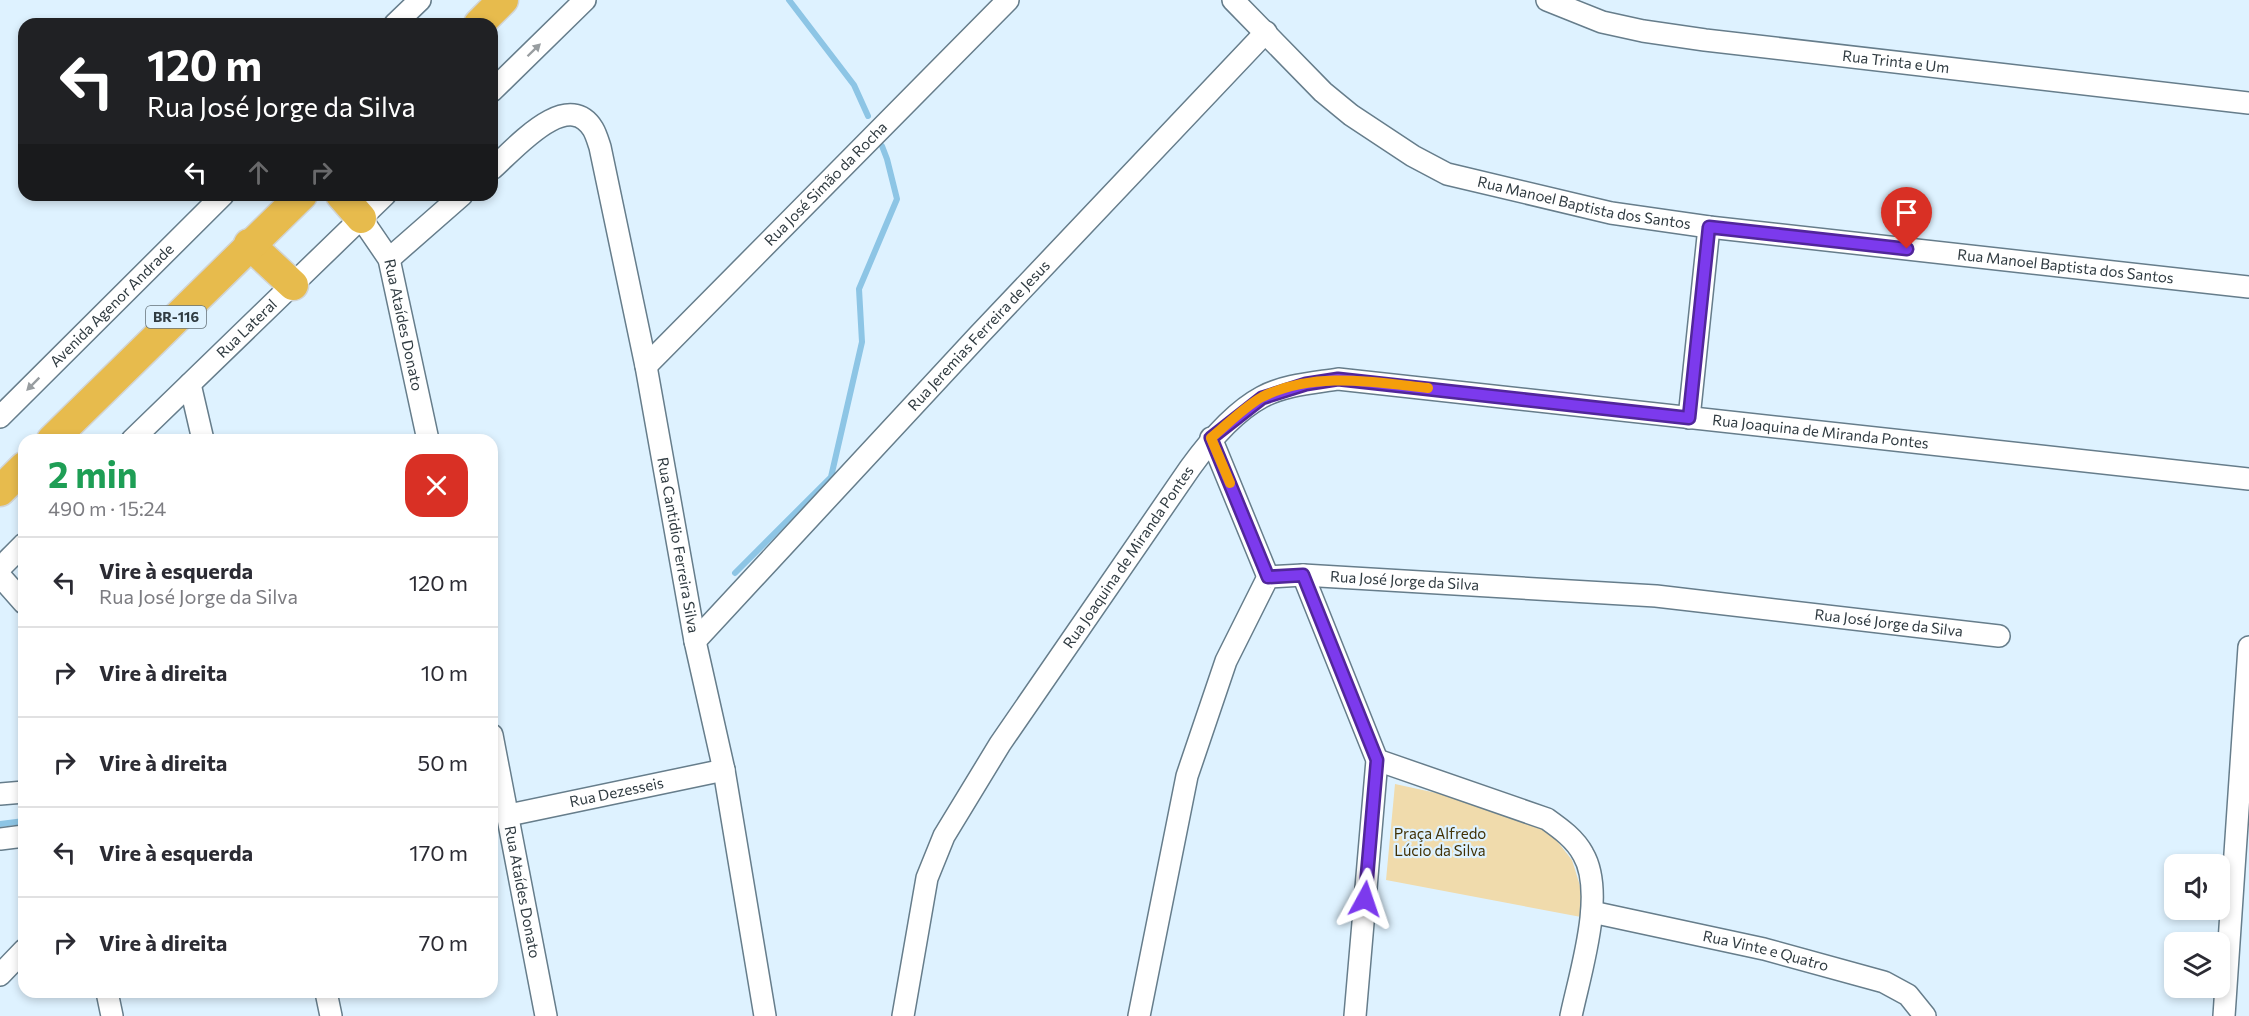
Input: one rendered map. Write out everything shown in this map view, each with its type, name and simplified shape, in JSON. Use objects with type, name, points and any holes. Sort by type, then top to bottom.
[{"type":"highway","points":[[485,18],[504,0]]},
{"type":"highway","name":"BR-116","points":[[58,434],[249,244],[296,201]]},
{"type":"highway","points":[[346,201],[361,218]]},
{"type":"highway","points":[[249,244],[292,285]]},
{"type":"highway","points":[[0,491],[18,473]]},
{"type":"street","points":[[401,18],[420,0]]},
{"type":"street","points":[[498,85],[585,0]]},
{"type":"street","name":"Rua José Simão da Rocha","points":[[646,366],[1008,0]]},
{"type":"street","name":"Rua Manoel Baptista dos Santos","points":[[1233,0],[1323,92],[1351,116],[1413,156],[1447,174],[1611,213],[1709,227],[2249,287]]},
{"type":"street","name":"Rua Trinta e Um","points":[[1547,0],[1602,22],[1643,31],[2249,103]]},
{"type":"street","name":"Rua Jeremias Ferreira de Jesus","points":[[695,641],[978,336],[1266,32]]},
{"type":"street","name":"Rua Cantidio Ferreira Silva","points":[[498,164],[548,120],[564,114],[579,116],[593,128],[597,137],[646,366],[695,641],[724,770],[765,1016]]},
{"type":"street","name":"Avenida Agenor Andrade","points":[[3,414],[217,201]]},
{"type":"street","points":[[361,218],[379,201]]},
{"type":"street","points":[[389,259],[455,201]]},
{"type":"street","name":"Rua Ataídes Donato","points":[[361,218],[389,259],[427,434]]},
{"type":"street","name":"Rua Lateral","points":[[138,434],[361,218]]},
{"type":"street","points":[[1689,418],[1709,227]]},
{"type":"street","name":"Rua Joaquina de Miranda Pontes","points":[[903,1016],[927,878],[944,836],[1007,735],[1211,438],[1262,398],[1297,386],[1338,379],[2249,479]]},
{"type":"street","points":[[190,384],[202,434]]},
{"type":"street","points":[[1139,1016],[1187,776],[1226,661],[1268,577],[1211,438]]},
{"type":"street","points":[[0,568],[18,550]]},
{"type":"street","points":[[1303,575],[1377,760],[1355,1016]]},
{"type":"street","name":"Rua José Jorge da Silva","points":[[1268,577],[1303,575],[1656,596],[1999,636]]},
{"type":"street","points":[[0,576],[18,596]]},
{"type":"street","points":[[2224,1016],[2249,647]]},
{"type":"street","points":[[1377,760],[1547,819],[1569,835],[1583,854],[1592,880],[1593,912],[1571,1016]]},
{"type":"street","name":"Rua Dezesseis","points":[[508,815],[724,770]]},
{"type":"street","name":"Rua Ataídes Donato","points":[[498,786],[508,815],[546,1016]]},
{"type":"street","points":[[0,794],[18,792]]},
{"type":"street","points":[[0,839],[18,837]]},
{"type":"street","name":"Rua Vinte e Quatro","points":[[1593,912],[1764,949],[1884,982],[1908,994],[1926,1016]]},
{"type":"street","points":[[0,975],[18,956]]},
{"type":"street","points":[[108,998],[112,1016]]},
{"type":"street","points":[[327,998],[331,1016]]},
{"type":"green space","name":"Praça Alfredo Lúcio da Silva","points":[[1395,784],[1441,794],[1519,819],[1550,832],[1572,860],[1581,889],[1581,917],[1386,880]]},
{"type":"waterway","points":[[789,0],[854,85],[868,116]]},
{"type":"waterway","points":[[735,573],[831,477],[862,342],[859,289],[897,199],[882,146]]},
{"type":"waterway","points":[[0,824],[18,822]]},
{"type":"slow traffic","points":[[1230,483],[1211,438],[1262,398],[1306,384],[1338,379],[1428,388]]},
{"type":"route","points":[[1365,899],[1377,760],[1303,575],[1268,577],[1211,438],[1262,398],[1306,384],[1338,379],[1689,418],[1709,227],[1907,249]]}]
